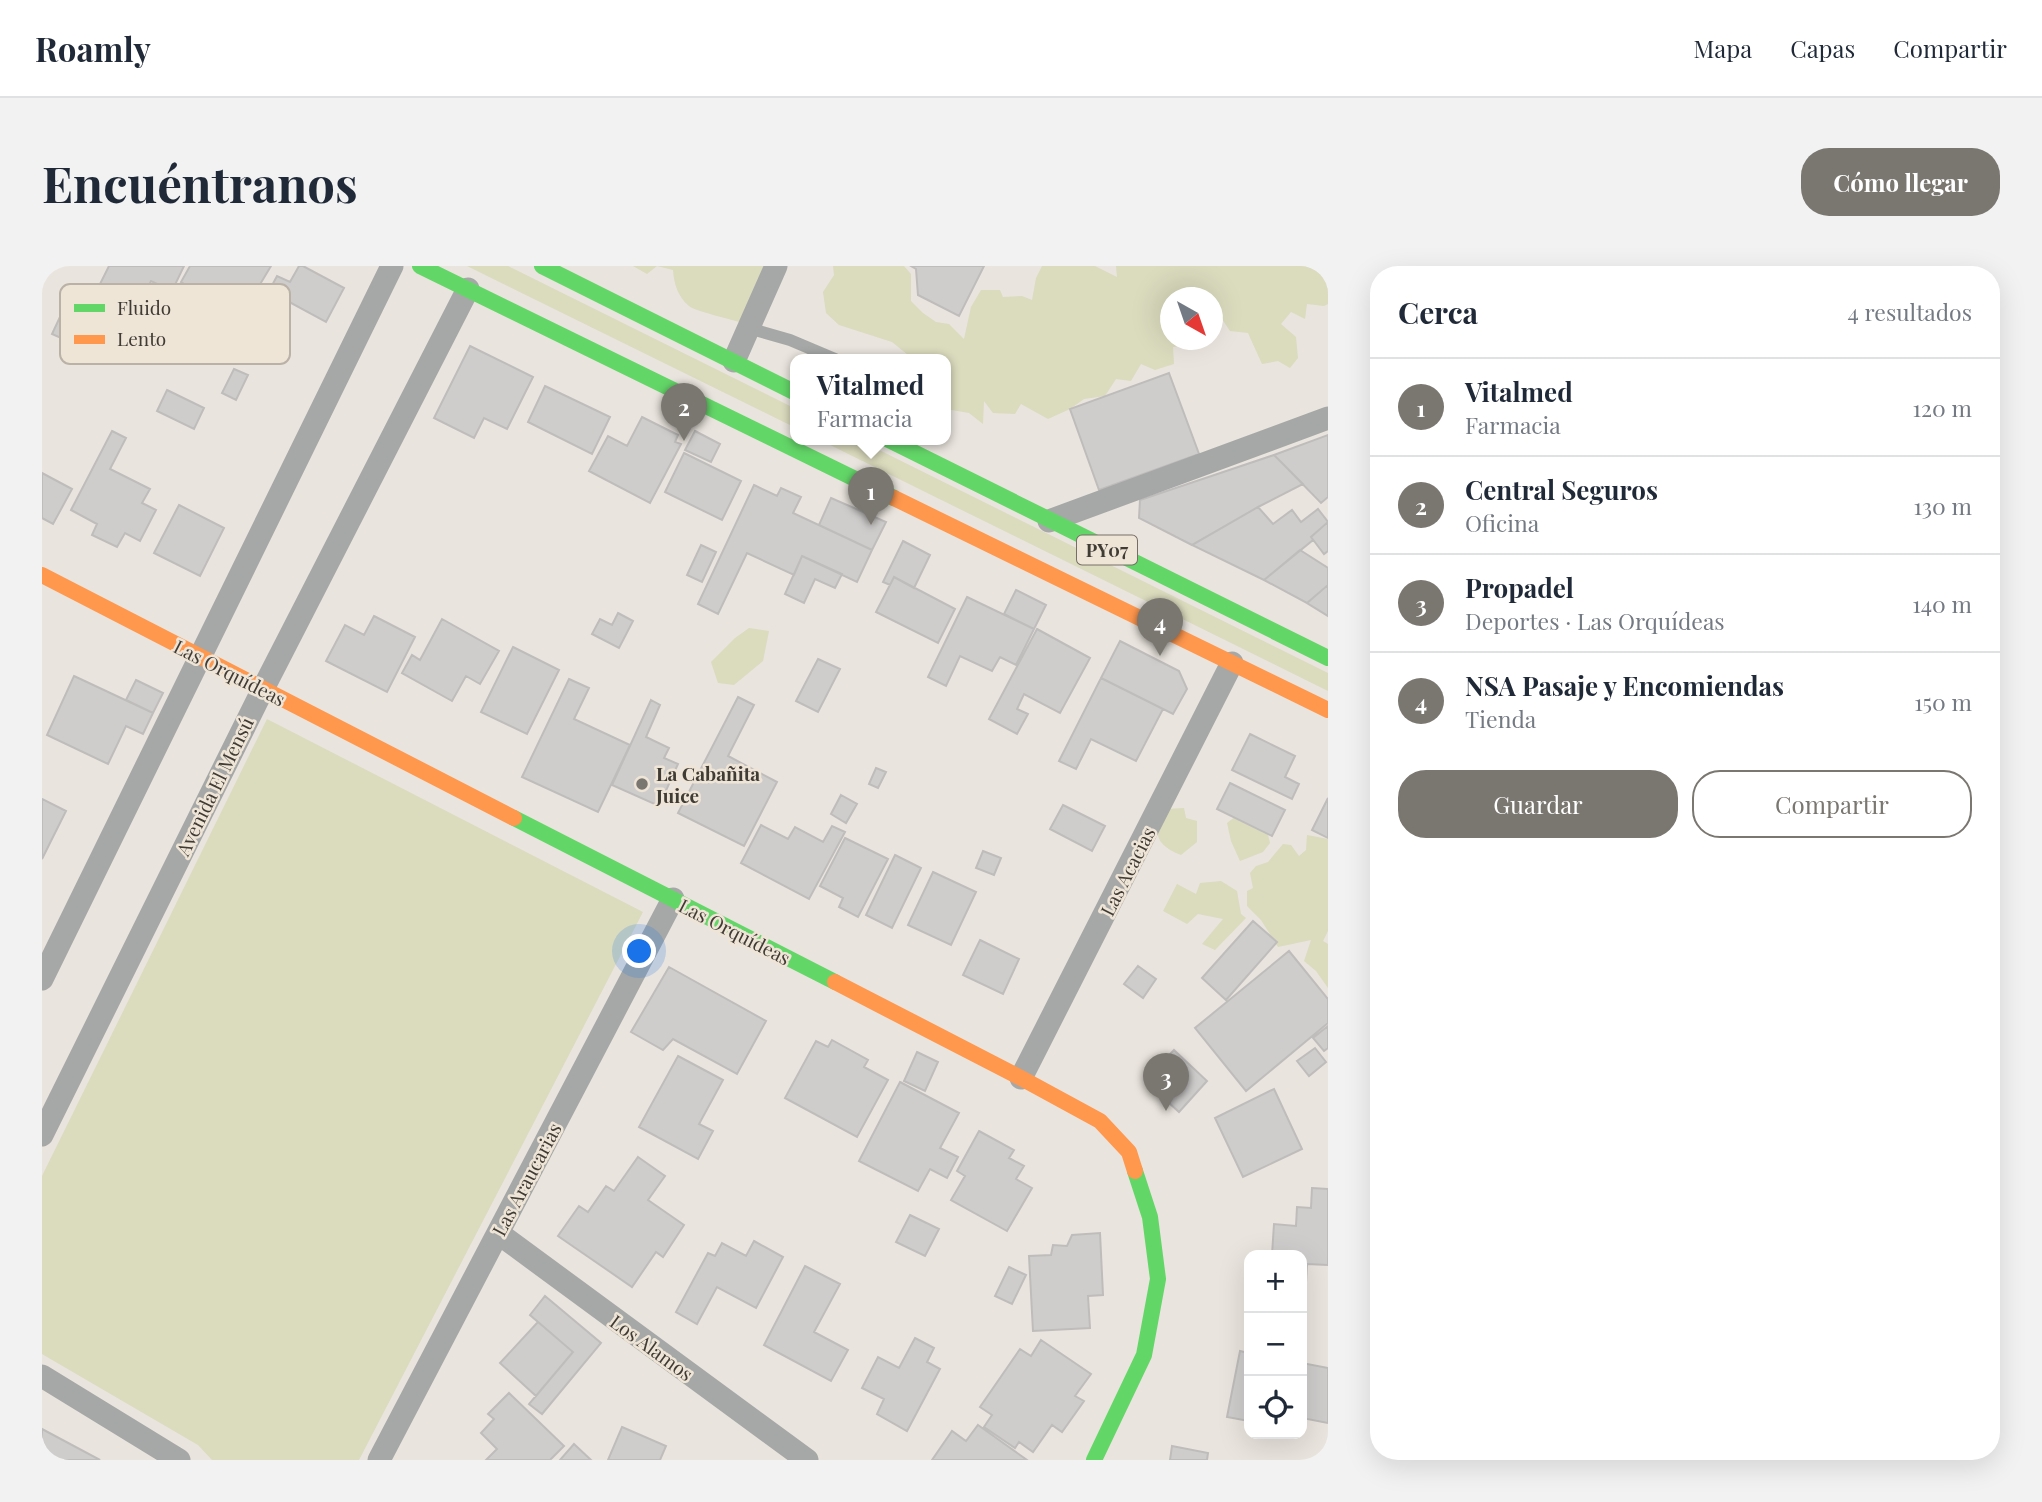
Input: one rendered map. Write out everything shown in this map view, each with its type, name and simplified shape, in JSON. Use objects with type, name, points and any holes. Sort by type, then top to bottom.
[{"type":"main road","name":"PY07","points":[[420,266],[1328,710]]},
{"type":"main road","points":[[542,266],[790,390]]},
{"type":"main road","name":"PY07","points":[[899,445],[1328,658]]},
{"type":"main road","name":"Las Orquídeas","points":[[42,575],[1100,1121],[1129,1152],[1150,1217],[1158,1279],[1144,1355],[1094,1460]]},
{"type":"street","points":[[42,979],[392,266]]},
{"type":"street","points":[[734,362],[776,266]]},
{"type":"street","name":"Avenida El Mensú","points":[[42,1135],[262,688],[468,289]]},
{"type":"street","points":[[1049,521],[1328,418]]},
{"type":"street","name":"Las Acacias","points":[[1021,1078],[1232,663]]},
{"type":"street","name":"Las Araucarias","points":[[380,1460],[673,899]]},
{"type":"street","name":"Los Alamos","points":[[498,1233],[807,1460]]},
{"type":"street","points":[[42,1377],[179,1460]]},
{"type":"lane","points":[[748,328],[790,340],[823,354]]},
{"type":"green space","points":[[467,266],[508,266],[790,406],[790,425]]},
{"type":"green space","points":[[633,266],[657,266],[647,274]]},
{"type":"green space","points":[[657,266],[776,266],[750,325],[689,306],[677,290],[673,270]]},
{"type":"green space","points":[[833,266],[904,266],[911,274],[911,301],[936,322],[949,324],[964,339],[971,307],[981,290],[1000,290],[1003,297],[1022,296],[1032,300],[1036,278],[1042,266],[1095,266],[1117,277],[1116,266],[1328,266],[1328,304],[1307,304],[1305,319],[1291,312],[1281,324],[1296,337],[1298,358],[1290,368],[1278,361],[1262,364],[1248,333],[1230,331],[1223,320],[1223,287],[1160,287],[1160,350],[1173,350],[1174,364],[1155,370],[1141,364],[1131,381],[1116,379],[1105,396],[1084,399],[1048,419],[1021,404],[1015,414],[993,413],[984,401],[983,424],[969,413],[951,410],[951,354],[907,354],[892,342],[839,325],[826,313],[823,292],[834,275]]},
{"type":"green space","points":[[830,445],[869,445],[1328,673],[1328,691]]},
{"type":"green space","points":[[749,628],[769,631],[763,661],[734,685],[718,683],[711,662]]},
{"type":"green space","points":[[267,719],[643,912],[359,1460],[212,1460],[198,1445],[42,1354],[42,1176]]},
{"type":"green space","points":[[1184,808],[1186,818],[1197,821],[1197,842],[1181,855],[1161,842],[1158,831],[1167,809]]},
{"type":"green space","points":[[1241,812],[1266,827],[1270,843],[1263,852],[1240,861],[1227,823]]},
{"type":"green space","points":[[1307,835],[1328,839],[1328,931],[1323,941],[1328,944],[1328,988],[1316,971],[1304,961],[1311,940],[1278,947],[1261,920],[1247,906],[1247,891],[1253,888],[1250,873],[1256,866],[1268,862],[1283,844],[1291,845],[1299,856],[1306,850]]},
{"type":"green space","points":[[1221,881],[1237,891],[1241,914],[1246,918],[1215,950],[1202,944],[1223,919],[1198,914],[1187,924],[1163,911],[1177,884],[1196,894],[1200,883]]},
{"type":"building","points":[[109,266],[184,266],[175,284],[157,284],[151,281],[150,284],[100,284]]},
{"type":"building","points":[[190,266],[271,266],[260,284],[181,282]]},
{"type":"building","points":[[299,266],[303,266],[344,288],[326,322],[290,302],[290,284],[273,284],[277,276],[290,282]]},
{"type":"building","points":[[911,266],[984,266],[959,316],[918,295],[916,269]]},
{"type":"building","points":[[60,317],[60,338],[52,334]]},
{"type":"building","points":[[470,346],[533,377],[507,429],[484,418],[474,438],[434,418]]},
{"type":"building","points":[[234,369],[248,375],[236,400],[222,393]]},
{"type":"building","points":[[1169,373],[1199,454],[1099,490],[1070,409]]},
{"type":"building","points":[[545,386],[610,417],[592,454],[528,422]]},
{"type":"building","points":[[167,390],[204,408],[194,429],[157,411]]},
{"type":"building","points":[[642,417],[678,435],[675,442],[681,444],[650,503],[589,471],[608,436],[627,446]]},
{"type":"building","points":[[112,431],[126,438],[110,469],[150,489],[142,503],[156,510],[140,541],[125,533],[117,547],[92,535],[97,524],[71,510]]},
{"type":"building","points":[[695,431],[720,444],[711,462],[685,450]]},
{"type":"building","points":[[1328,435],[1328,497],[1321,503],[1274,455]]},
{"type":"building","points":[[684,453],[741,481],[722,520],[665,492]]},
{"type":"building","points":[[1274,455],[1303,484],[1192,545],[1139,518],[1140,500]]},
{"type":"building","points":[[42,473],[72,489],[53,524],[42,518]]},
{"type":"building","points":[[754,485],[777,496],[781,488],[801,497],[793,513],[872,550],[857,582],[802,556],[794,575],[747,553],[718,614],[698,604]]},
{"type":"building","points":[[831,498],[886,522],[872,550],[819,525]]},
{"type":"building","points":[[179,505],[224,528],[200,576],[154,553]]},
{"type":"building","points":[[1258,507],[1273,524],[1292,510],[1301,522],[1318,509],[1328,522],[1311,537],[1313,540],[1264,580],[1192,545]]},
{"type":"building","points":[[1328,522],[1328,551],[1324,554],[1311,537]]},
{"type":"building","points":[[903,541],[930,555],[914,588],[894,577],[890,585],[883,582]]},
{"type":"building","points":[[701,545],[716,552],[702,582],[687,575]]},
{"type":"building","points":[[1300,550],[1328,568],[1328,585],[1307,603],[1264,580]]},
{"type":"building","points":[[802,556],[842,574],[835,588],[815,579],[804,603],[785,594]]},
{"type":"building","points":[[894,577],[955,609],[938,643],[876,612]]},
{"type":"building","points":[[1328,585],[1328,616],[1307,603]]},
{"type":"building","points":[[1016,590],[1046,605],[1034,629],[1004,614]]},
{"type":"building","points":[[967,597],[1034,629],[1016,665],[1000,657],[992,671],[960,656],[946,686],[928,677]]},
{"type":"building","points":[[618,613],[633,621],[619,648],[592,634],[600,619],[612,625]]},
{"type":"building","points":[[374,616],[415,637],[387,692],[326,661],[345,625],[364,635]]},
{"type":"building","points":[[442,619],[499,651],[480,684],[466,676],[452,701],[402,673],[412,655],[420,660]]},
{"type":"building","points":[[1037,629],[1090,658],[1060,713],[1024,694],[1017,709],[1028,714],[1017,734],[989,719]]},
{"type":"building","points":[[1120,641],[1179,671],[1187,689],[1173,714],[1101,678]]},
{"type":"building","points":[[513,647],[559,670],[527,734],[481,712]]},
{"type":"building","points":[[818,659],[840,669],[818,712],[796,701]]},
{"type":"building","points":[[74,676],[153,713],[143,734],[126,726],[108,764],[47,735]]},
{"type":"building","points":[[1101,678],[1163,709],[1136,761],[1091,739],[1076,769],[1059,761]]},
{"type":"building","points":[[569,679],[589,688],[574,719],[630,745],[598,812],[522,777]]},
{"type":"building","points":[[136,680],[163,693],[153,713],[126,700]]},
{"type":"building","points":[[738,697],[754,705],[728,756],[777,782],[744,846],[678,813]]},
{"type":"building","points":[[651,700],[660,705],[646,737],[669,748],[664,758],[678,764],[659,806],[612,785]]},
{"type":"building","points":[[1250,734],[1295,756],[1285,777],[1299,784],[1292,799],[1232,770]]},
{"type":"building","points":[[876,768],[886,772],[878,788],[869,784]]},
{"type":"building","points":[[1230,783],[1285,810],[1272,836],[1217,809]]},
{"type":"building","points":[[841,795],[857,804],[846,823],[831,814]]},
{"type":"building","points":[[1328,798],[1328,838],[1312,830]]},
{"type":"building","points":[[42,799],[66,811],[42,859]]},
{"type":"building","points":[[1063,805],[1105,826],[1092,851],[1050,829]]},
{"type":"building","points":[[761,825],[788,839],[795,827],[823,842],[832,826],[845,832],[809,899],[741,863]]},
{"type":"building","points":[[845,838],[888,859],[858,917],[839,907],[843,898],[820,886]]},
{"type":"building","points":[[983,851],[1001,858],[994,875],[976,868]]},
{"type":"building","points":[[895,855],[921,868],[892,928],[866,915]]},
{"type":"building","points":[[933,872],[976,892],[951,945],[908,925]]},
{"type":"building","points":[[1253,921],[1277,942],[1226,1000],[1202,978]]},
{"type":"building","points":[[980,940],[1019,959],[1003,994],[963,975]]},
{"type":"building","points":[[1289,951],[1328,999],[1328,1023],[1246,1091],[1195,1028]]},
{"type":"building","points":[[1138,966],[1156,979],[1143,998],[1124,984]]},
{"type":"building","points":[[669,967],[766,1021],[737,1074],[673,1039],[663,1050],[631,1032]]},
{"type":"building","points":[[1328,1026],[1328,1048],[1324,1051],[1313,1038]]},
{"type":"building","points":[[832,1040],[868,1060],[864,1067],[888,1080],[857,1137],[785,1098],[816,1041],[828,1047]]},
{"type":"building","points":[[1315,1048],[1326,1062],[1309,1076],[1297,1061]]},
{"type":"building","points":[[1174,1050],[1207,1081],[1179,1112],[1145,1081]]},
{"type":"building","points":[[917,1052],[938,1062],[925,1091],[904,1081]]},
{"type":"building","points":[[678,1056],[723,1080],[699,1124],[713,1131],[698,1159],[639,1127]]},
{"type":"building","points":[[900,1082],[959,1113],[940,1148],[958,1157],[947,1178],[930,1169],[918,1191],[859,1161]]},
{"type":"building","points":[[1274,1089],[1302,1149],[1243,1177],[1215,1118]]},
{"type":"building","points":[[979,1131],[1014,1150],[1009,1158],[1024,1166],[1016,1179],[1032,1188],[1007,1231],[951,1200],[965,1176],[957,1171]]},
{"type":"building","points":[[638,1157],[665,1176],[648,1200],[684,1225],[663,1257],[656,1252],[632,1287],[558,1236],[579,1206],[588,1212],[606,1186],[614,1191]]},
{"type":"building","points":[[1312,1188],[1328,1189],[1328,1265],[1307,1264],[1307,1250],[1272,1250],[1274,1224],[1296,1226],[1297,1207],[1311,1208]]},
{"type":"building","points":[[910,1215],[939,1229],[925,1256],[896,1242]]},
{"type":"building","points":[[1100,1233],[1103,1295],[1088,1296],[1090,1328],[1033,1331],[1029,1256],[1051,1255],[1053,1245],[1067,1246],[1072,1235]]},
{"type":"building","points":[[754,1241],[783,1257],[756,1308],[717,1287],[697,1324],[676,1312],[708,1253],[715,1256],[722,1243],[746,1256]]},
{"type":"building","points":[[805,1266],[840,1284],[814,1332],[848,1350],[831,1381],[764,1345]]},
{"type":"building","points":[[1009,1267],[1026,1275],[1012,1304],[995,1296]]},
{"type":"building","points":[[545,1296],[601,1343],[542,1414],[529,1404],[573,1352],[530,1315]]},
{"type":"building","points":[[538,1322],[573,1352],[536,1396],[500,1363]]},
{"type":"building","points":[[915,1338],[934,1348],[927,1362],[940,1369],[907,1431],[877,1414],[884,1399],[862,1388],[878,1357],[899,1368]]},
{"type":"building","points":[[1041,1340],[1091,1374],[1075,1396],[1084,1401],[1062,1432],[1052,1425],[1033,1452],[1019,1442],[1015,1448],[984,1427],[992,1415],[980,1407],[1020,1349],[1031,1356]]},
{"type":"building","points":[[1240,1351],[1244,1352],[1244,1420],[1227,1417]]},
{"type":"building","points":[[1307,1364],[1328,1368],[1328,1423],[1307,1419]]},
{"type":"building","points":[[509,1393],[564,1446],[550,1460],[486,1460],[497,1449],[481,1433],[494,1419],[488,1414]]},
{"type":"building","points":[[978,1425],[1027,1460],[932,1460],[952,1431],[966,1441]]},
{"type":"building","points":[[622,1427],[666,1446],[660,1460],[608,1460]]},
{"type":"building","points":[[42,1429],[100,1460],[42,1460]]},
{"type":"building","points":[[574,1444],[591,1460],[560,1460]]},
{"type":"building","points":[[1172,1446],[1208,1453],[1207,1460],[1170,1460]]},
{"type":"traffic: fast","points":[[420,266],[894,498]]},
{"type":"traffic: fast","points":[[542,266],[790,390]]},
{"type":"traffic: fast","points":[[899,445],[1328,658]]},
{"type":"traffic: fast","points":[[514,818],[835,982]]},
{"type":"traffic: fast","points":[[1094,1460],[1144,1355],[1158,1279],[1150,1217],[1135,1171]]},
{"type":"traffic: slow","points":[[894,498],[1328,710]]},
{"type":"traffic: slow","points":[[42,575],[514,818]]},
{"type":"traffic: slow","points":[[835,982],[1100,1121],[1129,1152],[1135,1171]]},
{"type":"place","name":"Central Seguros","points":[[684,441]]},
{"type":"place","name":"Vitalmed","points":[[871,525]]},
{"type":"place","name":"NSA Pasaje y Encomiendas","points":[[1160,656]]},
{"type":"place","name":"La Cabañita Juice","points":[[642,784]]},
{"type":"place","name":"Propadel","points":[[1166,1111]]}]
